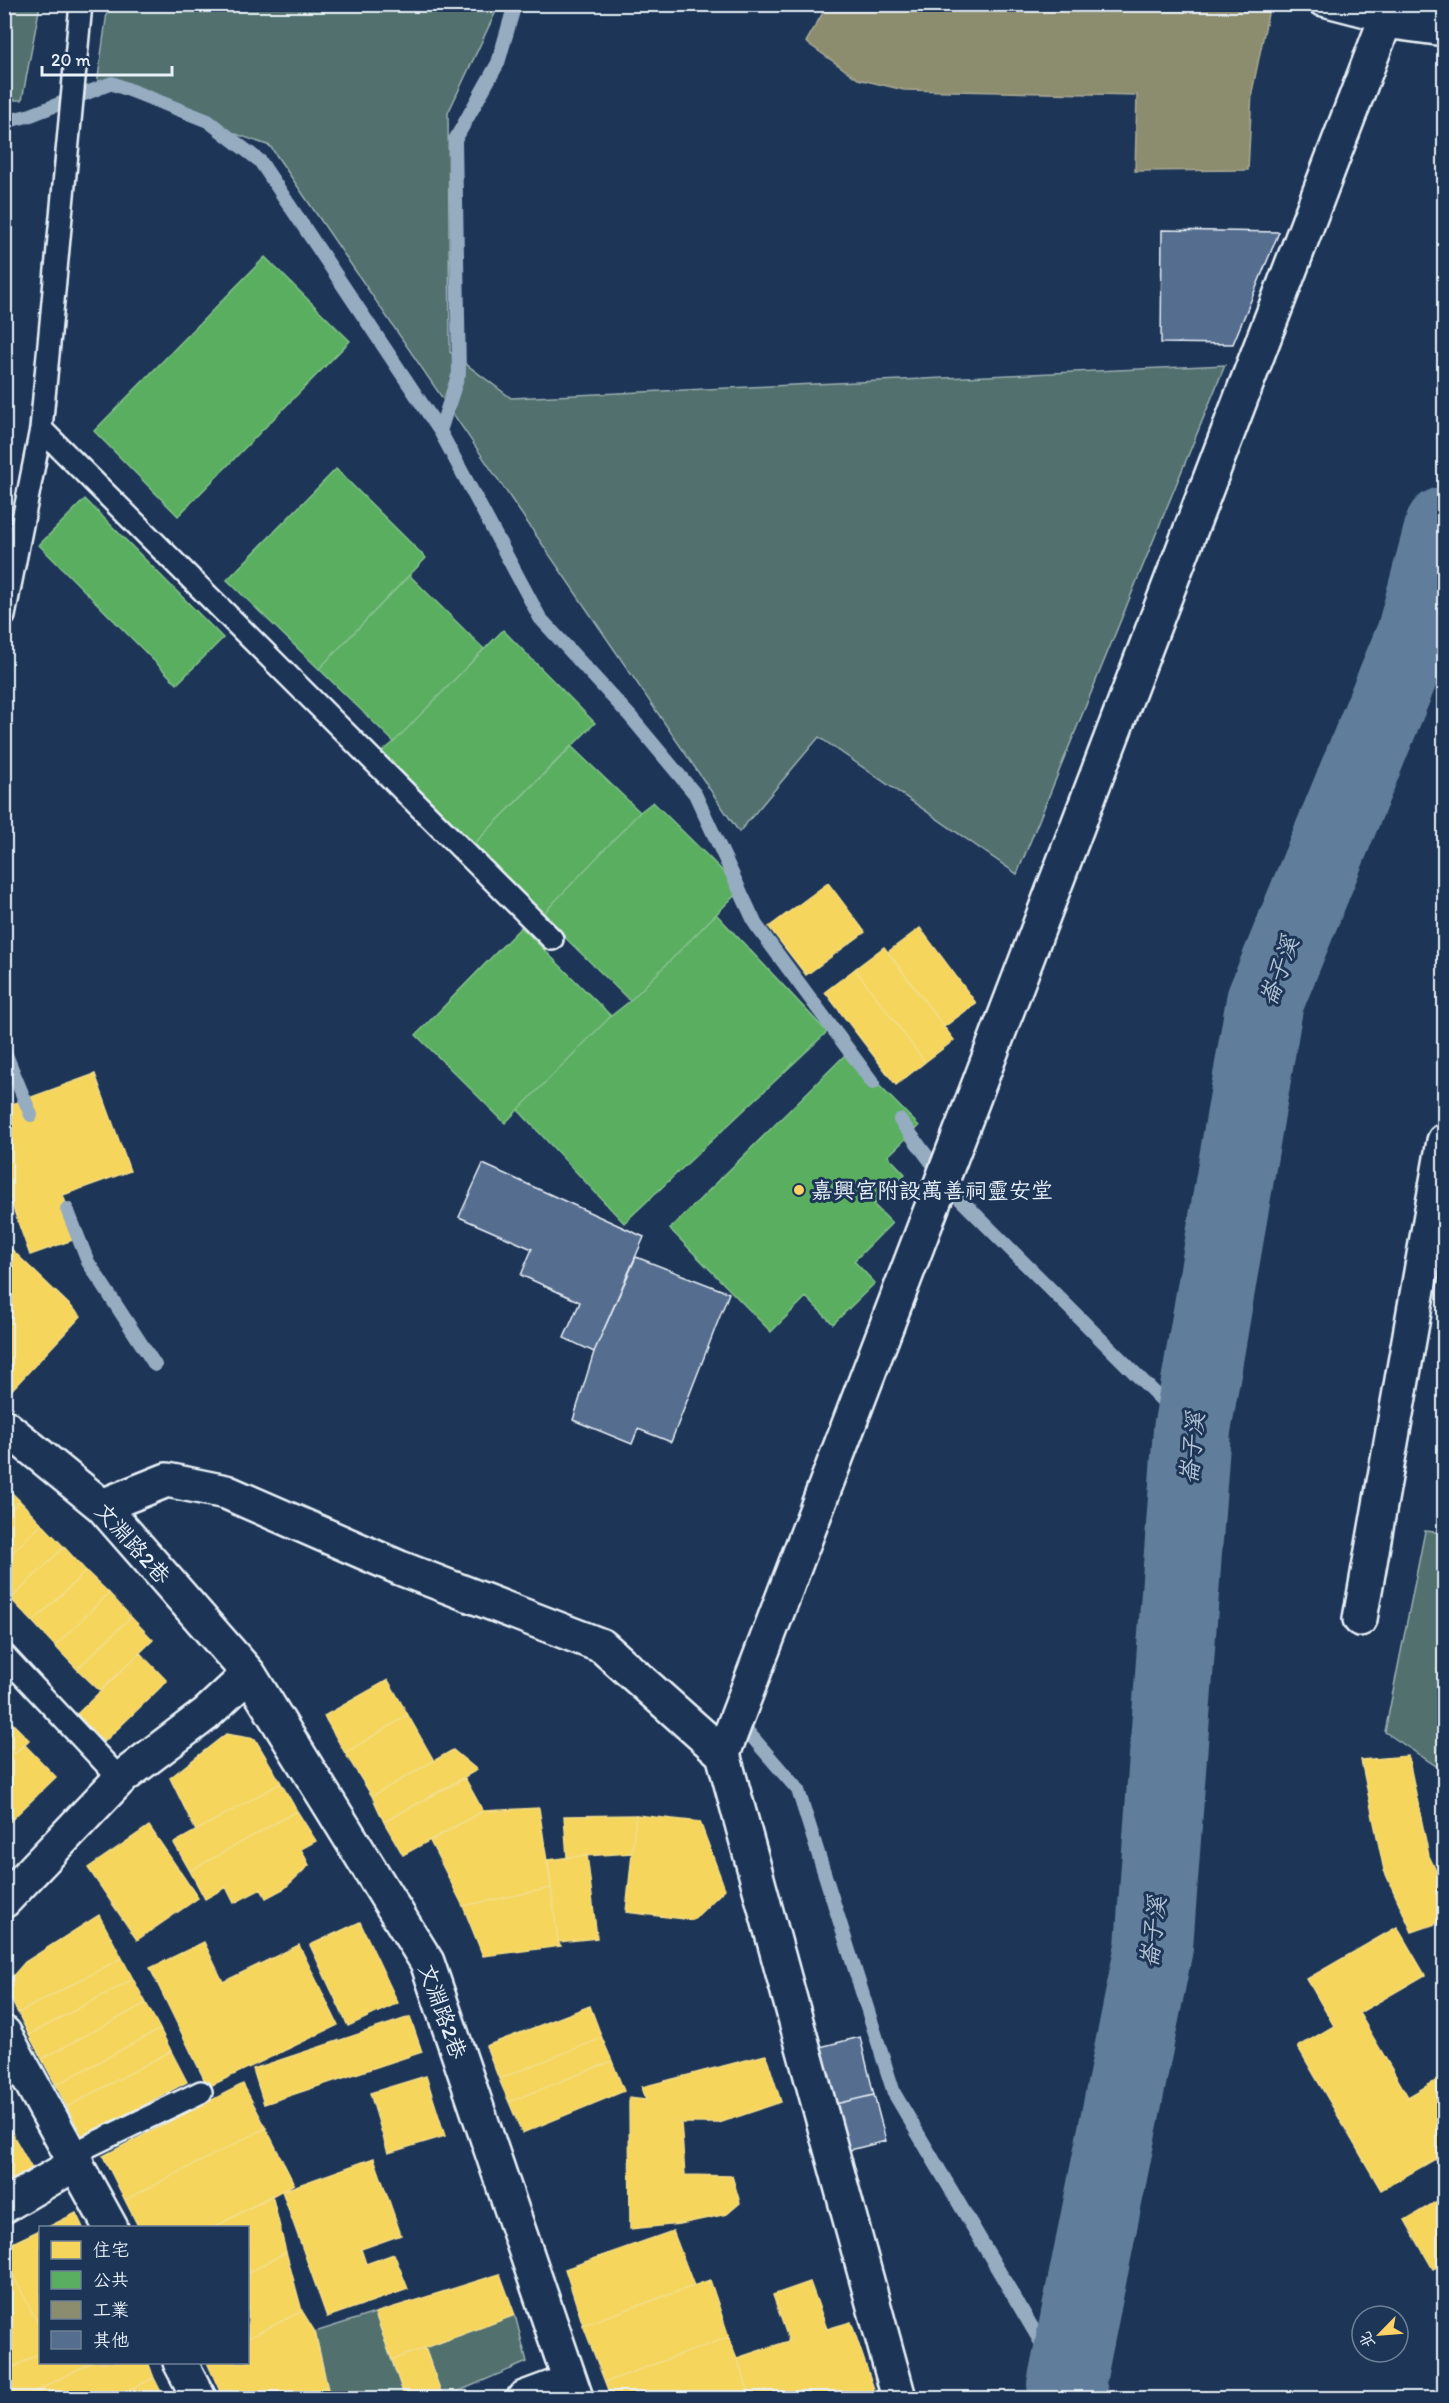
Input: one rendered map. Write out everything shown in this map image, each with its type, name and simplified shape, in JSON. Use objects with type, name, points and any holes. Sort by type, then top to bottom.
[{"type":"street","points":[[723,1754],[1387,13],[1444,29]]},
{"type":"street","points":[[1360,1619],[1444,1141]]},
{"type":"street","name":"文淵路2巷","points":[[4,1426],[102,1506],[249,1674],[427,1962],[573,2390],[524,2398]]},
{"type":"street","points":[[102,1506],[167,1480],[225,1492],[400,1568],[602,1646],[723,1754],[899,2398]]},
{"type":"street","points":[[4,1901],[120,1779],[206,1714],[249,1674]]},
{"type":"street","points":[[4,2033],[110,2226]]},
{"type":"street","points":[[4,2206],[75,2159]]},
{"type":"street","points":[[181,2364],[199,2398]]},
{"type":"lane","points":[[4,616],[41,429],[81,4]]},
{"type":"lane","points":[[1318,4],[1387,13]]},
{"type":"lane","points":[[41,429],[552,939]]},
{"type":"lane","points":[[4,1655],[120,1779]]},
{"type":"lane","points":[[75,2159],[201,2092]]},
{"type":"green space","points":[[4,5],[40,5],[22,100],[5,100]]},
{"type":"green space","points":[[108,5],[499,5],[448,113],[450,352],[511,398],[1225,365],[1017,874],[819,737],[739,832],[270,146],[97,85]]},
{"type":"green space","points":[[1425,1531],[1444,1533],[1444,1783],[1439,1768],[1385,1732]]},
{"type":"green space","points":[[375,2313],[405,2398],[330,2398],[315,2332]]},
{"type":"green space","points":[[515,2315],[527,2362],[443,2398],[425,2348]]},
{"type":"building: 住宅","points":[[828,883],[865,932],[806,975],[769,927]]},
{"type":"building: 住宅","points":[[920,928],[976,1003],[944,1027],[888,952]]},
{"type":"building: 住宅","points":[[884,947],[954,1040],[925,1062],[855,969]]},
{"type":"building: 住宅","points":[[855,969],[925,1062],[896,1085],[825,992]]},
{"type":"building: 住宅","points":[[95,1074],[130,1171],[63,1195],[78,1238],[30,1255],[4,1183],[4,1107]]},
{"type":"building: 住宅","points":[[9,1247],[81,1316],[6,1396],[4,1251]]},
{"type":"building: 住宅","points":[[4,1485],[20,1501],[4,1516]]},
{"type":"building: 住宅","points":[[20,1501],[42,1524],[4,1560],[4,1516]]},
{"type":"building: 住宅","points":[[42,1524],[64,1547],[11,1599],[4,1592],[4,1560]]},
{"type":"building: 住宅","points":[[64,1547],[86,1571],[33,1622],[11,1599]]},
{"type":"building: 住宅","points":[[86,1571],[109,1593],[55,1646],[33,1622]]},
{"type":"building: 住宅","points":[[109,1593],[131,1617],[77,1669],[55,1646]]},
{"type":"building: 住宅","points":[[131,1617],[153,1640],[100,1691],[77,1669]]},
{"type":"building: 住宅","points":[[140,1653],[167,1681],[104,1742],[77,1714]]},
{"type":"building: 住宅","points":[[388,1680],[408,1715],[345,1753],[324,1716]]},
{"type":"building: 住宅","points":[[408,1715],[434,1761],[372,1796],[345,1753]]},
{"type":"building: 住宅","points":[[6,1717],[29,1740],[4,1764],[4,1719]]},
{"type":"building: 住宅","points":[[226,1734],[255,1739],[281,1783],[196,1831],[170,1778]]},
{"type":"building: 住宅","points":[[24,1744],[56,1777],[4,1827],[4,1764]]},
{"type":"building: 住宅","points":[[453,1750],[477,1770],[384,1822],[372,1796]]},
{"type":"building: 住宅","points":[[1408,1756],[1429,1856],[1444,1888],[1444,1921],[1412,1932],[1384,1870],[1361,1760]]},
{"type":"building: 住宅","points":[[465,1778],[483,1811],[403,1855],[384,1822]]},
{"type":"building: 住宅","points":[[281,1783],[297,1811],[190,1871],[174,1843]]},
{"type":"building: 住宅","points":[[539,1808],[551,1888],[463,1906],[430,1841],[483,1811]]},
{"type":"building: 住宅","points":[[297,1811],[316,1841],[301,1849],[309,1865],[285,1888],[266,1898],[261,1889],[234,1903],[226,1887],[205,1899],[190,1871]]},
{"type":"building: 住宅","points":[[636,1815],[632,1853],[567,1857],[564,1816]]},
{"type":"building: 住宅","points":[[636,1815],[700,1822],[725,1889],[693,1920],[626,1912]]},
{"type":"building: 住宅","points":[[149,1826],[198,1898],[137,1940],[88,1868]]},
{"type":"building: 住宅","points":[[587,1855],[597,1938],[558,1942],[548,1860]]},
{"type":"building: 住宅","points":[[551,1888],[558,1942],[561,1946],[483,1956],[463,1906]]},
{"type":"building: 住宅","points":[[99,1915],[122,1958],[18,2013],[4,1986],[25,1962]]},
{"type":"building: 住宅","points":[[360,1922],[398,2003],[348,2026],[310,1945]]},
{"type":"building: 住宅","points":[[1397,1927],[1425,1975],[1359,2013],[1408,2097],[1444,2076],[1444,2154],[1381,2190],[1298,2047],[1334,2026],[1307,1979]]},
{"type":"building: 住宅","points":[[204,1942],[223,1982],[299,1945],[338,2025],[208,2087],[150,1968]]},
{"type":"building: 住宅","points":[[122,1958],[133,1979],[29,2035],[18,2013]]},
{"type":"building: 住宅","points":[[133,1979],[146,2003],[42,2059],[29,2035]]},
{"type":"building: 住宅","points":[[146,2003],[160,2029],[56,2085],[42,2059]]},
{"type":"building: 住宅","points":[[590,2006],[602,2038],[499,2079],[486,2046]]},
{"type":"building: 住宅","points":[[410,2017],[422,2052],[264,2104],[253,2069]]},
{"type":"building: 住宅","points":[[160,2029],[171,2051],[67,2107],[56,2085]]},
{"type":"building: 住宅","points":[[602,2038],[612,2061],[509,2102],[499,2079]]},
{"type":"building: 住宅","points":[[171,2051],[187,2082],[83,2137],[67,2107]]},
{"type":"building: 住宅","points":[[766,2055],[781,2102],[719,2123],[681,2123],[685,2175],[732,2176],[740,2203],[727,2214],[680,2224],[630,2229],[629,2098],[646,2100],[642,2087]]},
{"type":"building: 住宅","points":[[612,2061],[624,2091],[522,2133],[509,2102]]},
{"type":"building: 住宅","points":[[426,2076],[445,2136],[388,2153],[370,2093]]},
{"type":"building: 住宅","points":[[243,2084],[266,2128],[125,2200],[103,2156]]},
{"type":"building: 住宅","points":[[4,2119],[32,2169],[4,2184]]},
{"type":"building: 住宅","points":[[266,2128],[294,2184],[217,2226],[138,2226],[125,2200]]},
{"type":"building: 住宅","points":[[374,2158],[401,2235],[361,2249],[366,2264],[394,2254],[408,2289],[327,2317],[282,2191]]},
{"type":"building: 住宅","points":[[272,2195],[286,2252],[249,2272],[249,2226],[217,2226]]},
{"type":"building: 住宅","points":[[1444,2197],[1444,2263],[1433,2269],[1405,2220]]},
{"type":"building: 住宅","points":[[76,2213],[82,2226],[50,2226]]},
{"type":"building: 住宅","points":[[39,2230],[39,2326],[4,2257],[4,2247]]},
{"type":"building: 住宅","points":[[673,2231],[694,2286],[583,2325],[565,2269]]},
{"type":"building: 住宅","points":[[286,2252],[302,2311],[249,2338],[249,2272]]},
{"type":"building: 住宅","points":[[4,2257],[39,2326],[39,2354],[9,2370],[4,2360]]},
{"type":"building: 住宅","points":[[500,2274],[515,2315],[392,2360],[375,2313]]},
{"type":"building: 住宅","points":[[710,2280],[729,2337],[605,2382],[583,2325]]},
{"type":"building: 住宅","points":[[810,2282],[827,2329],[851,2322],[877,2398],[751,2398],[737,2358],[789,2341],[773,2295]]},
{"type":"building: 住宅","points":[[302,2311],[315,2332],[327,2386],[299,2398],[223,2398],[208,2364],[249,2364],[249,2338]]},
{"type":"building: 住宅","points":[[729,2337],[751,2398],[611,2398],[605,2382]]},
{"type":"building: 住宅","points":[[425,2348],[443,2398],[405,2398],[392,2360]]},
{"type":"building: 住宅","points":[[39,2354],[39,2364],[88,2364],[23,2398],[4,2398],[4,2372]]},
{"type":"building: 住宅","points":[[88,2364],[149,2364],[154,2378],[110,2398],[23,2398]]},
{"type":"building: 住宅","points":[[154,2378],[164,2398],[110,2398]]},
{"type":"building: 住宅","points":[[327,2386],[330,2398],[299,2398]]},
{"type":"building: 公共","points":[[265,257],[350,341],[178,516],[94,431]]},
{"type":"building: 公共","points":[[336,469],[426,558],[319,669],[227,580]]},
{"type":"building: 公共","points":[[85,499],[223,638],[177,684],[39,545]]},
{"type":"building: 公共","points":[[409,575],[484,649],[394,742],[319,669]]},
{"type":"building: 公共","points":[[503,630],[595,723],[474,844],[382,752]]},
{"type":"building: 公共","points":[[571,746],[640,812],[542,915],[474,844]]},
{"type":"building: 公共","points":[[653,802],[741,889],[630,1001],[542,915],[640,812]]},
{"type":"building: 公共","points":[[716,914],[827,1032],[624,1223],[518,1110]]},
{"type":"building: 公共","points":[[521,927],[611,1016],[505,1123],[416,1035]]},
{"type":"building: 公共","name":"嘉興宮附設萬善祠靈安堂","points":[[847,1053],[919,1126],[888,1156],[905,1174],[874,1205],[892,1223],[854,1261],[875,1283],[833,1324],[806,1297],[771,1332],[670,1229]]},
{"type":"building: 工業","points":[[828,4],[1246,4],[1269,9],[1252,92],[1248,170],[1135,171],[1137,95],[904,90],[858,79],[806,42]]},
{"type":"building: 其他","points":[[1162,230],[1279,232],[1233,344],[1161,343]]},
{"type":"building: 其他","points":[[483,1164],[644,1237],[594,1352],[564,1338],[580,1302],[521,1275],[532,1249],[459,1217]]},
{"type":"building: 其他","points":[[636,1257],[729,1293],[671,1442],[638,1429],[632,1444],[573,1420],[594,1352]]},
{"type":"building: 其他","points":[[860,2037],[874,2095],[831,2105],[816,2048]]},
{"type":"building: 其他","points":[[874,2095],[886,2141],[842,2152],[831,2105]]},
{"type":"waterway","points":[[440,431],[459,373],[455,140],[498,63],[515,4]]},
{"type":"waterway","points":[[4,122],[31,115],[112,83],[208,121],[260,161],[440,431],[540,618],[630,716],[695,794],[756,925],[873,1083]]},
{"type":"waterway","name":"崙子溪","points":[[1070,2398],[1066,2385],[1154,1947],[1192,1430],[1265,1001],[1415,635],[1444,526]]},
{"type":"waterway","points":[[4,1050],[31,1115]]},
{"type":"waterway","points":[[900,1120],[955,1194],[1192,1430]]},
{"type":"waterway","points":[[67,1209],[88,1262],[155,1365]]},
{"type":"waterway","points":[[748,1732],[798,1790],[894,2093],[1066,2385]]},
{"type":"place","name":"嘉興宮附設萬善祠靈安堂","points":[[799,1190]]}]
